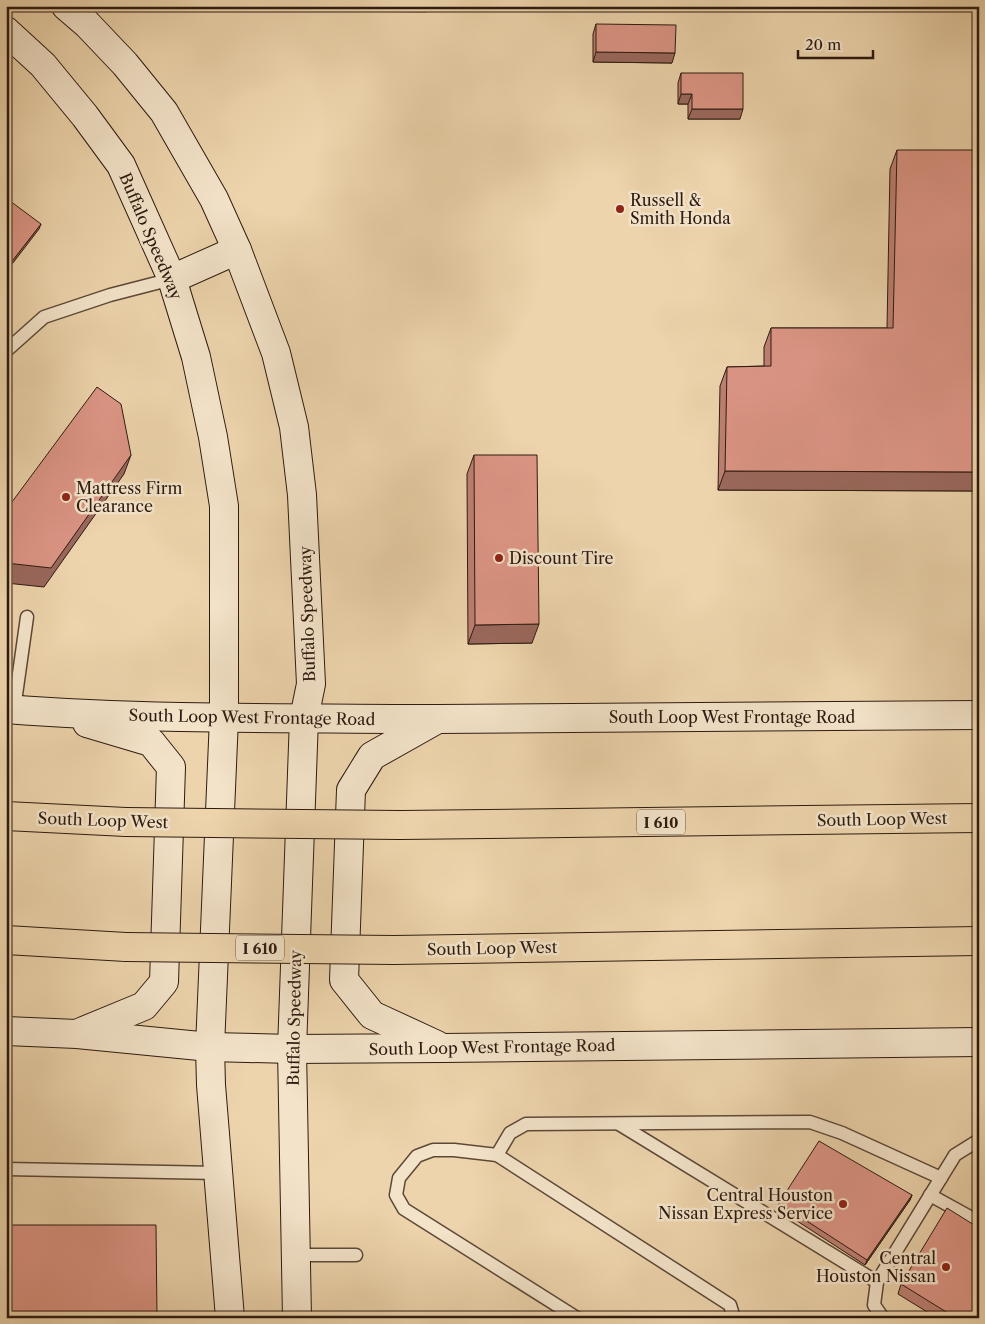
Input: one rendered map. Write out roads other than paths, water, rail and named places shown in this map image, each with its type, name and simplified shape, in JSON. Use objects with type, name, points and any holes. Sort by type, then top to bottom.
[{"type":"highway","points":[[922,818],[979,810]]},
{"type":"highway","name":"South Loop West","points":[[6,816],[126,822],[400,825],[979,818]]},
{"type":"highway","name":"South Loop West","points":[[6,940],[126,947],[394,950],[979,941]]},
{"type":"highway","points":[[851,942],[979,950]]},
{"type":"main road","name":"Buffalo Speedway","points":[[66,6],[87,24],[125,64],[164,112],[214,199],[237,250],[276,353],[294,427],[302,496],[311,684],[304,718],[292,1049],[297,1318]]},
{"type":"main road","name":"Buffalo Speedway","points":[[7,33],[43,65],[85,116],[121,165],[172,279],[196,357],[213,437],[224,506],[224,718],[210,1048],[211,1085],[230,1318]]},
{"type":"main road","points":[[172,279],[237,250]]},
{"type":"main road","name":"South Loop West Frontage Road","points":[[10,709],[224,718],[437,719],[979,715]]},
{"type":"main road","points":[[50,712],[151,742],[171,767],[164,982],[144,1006],[77,1034]]},
{"type":"main road","points":[[437,719],[372,756],[351,790],[344,980],[372,1015],[443,1048]]},
{"type":"main road","name":"South Loop West Frontage Road","points":[[6,1031],[77,1034],[210,1048],[292,1049],[979,1042]]},
{"type":"lane","points":[[6,351],[44,317],[110,295],[172,279]]},
{"type":"lane","points":[[10,709],[27,617]]},
{"type":"lane","points":[[497,1155],[510,1133],[526,1124],[810,1122],[842,1132],[941,1178]]},
{"type":"lane","points":[[618,1124],[876,1282]]},
{"type":"lane","points":[[883,1318],[874,1305],[876,1282],[955,1155],[979,1140]]},
{"type":"lane","points":[[576,1318],[404,1210],[396,1195],[399,1178],[417,1156],[433,1150],[454,1150],[497,1155],[730,1305],[731,1318]]},
{"type":"lane","points":[[6,1169],[218,1172]]},
{"type":"lane","points":[[930,1195],[979,1222]]},
{"type":"lane","points":[[295,1255],[356,1255]]},
{"type":"place","name":"Russell & Smith Honda","points":[[620,209]]},
{"type":"place","name":"Mattress Firm Clearance","points":[[66,497]]},
{"type":"place","name":"Discount Tire","points":[[499,558]]},
{"type":"place","name":"Central Houston Nissan Express Service","points":[[843,1204]]},
{"type":"place","name":"Central Houston Nissan","points":[[946,1267]]}]
